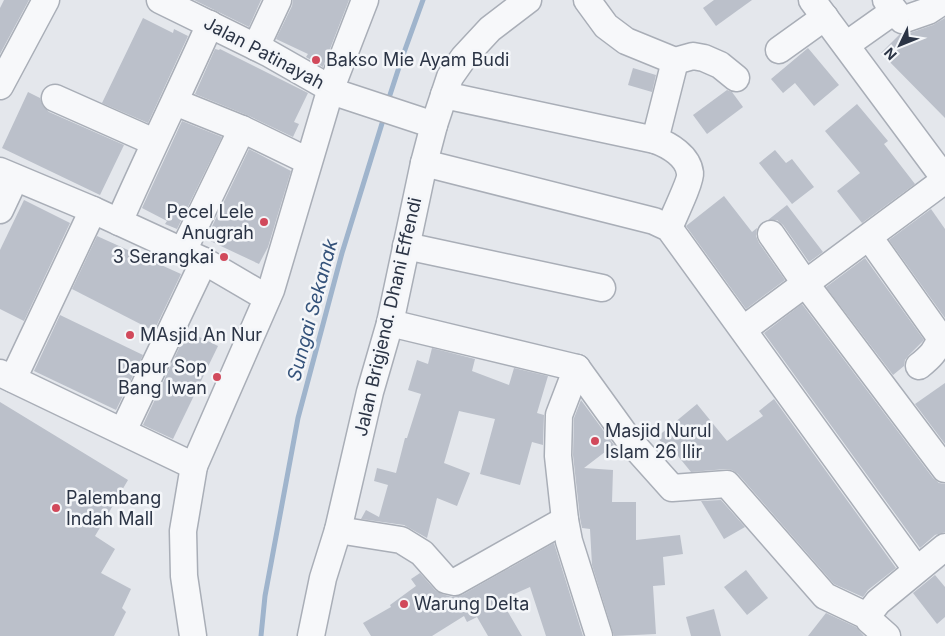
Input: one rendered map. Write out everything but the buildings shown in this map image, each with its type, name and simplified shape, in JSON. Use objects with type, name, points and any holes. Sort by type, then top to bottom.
[{"type":"street","points":[[1,81],[46,0]]},
{"type":"street","name":"Jalan Patinayah","points":[[160,0],[256,47],[335,91],[424,121]]},
{"type":"street","points":[[256,47],[278,0]]},
{"type":"street","points":[[193,636],[184,576],[183,531],[194,466],[267,298],[308,162],[335,91],[365,0]]},
{"type":"street","name":"Jalan Brigjend. Dhani Effendi","points":[[311,636],[323,578],[338,530],[370,392],[390,324],[424,163],[424,121],[444,95],[450,77],[464,57],[490,29],[528,0]]},
{"type":"street","points":[[587,0],[606,26],[626,41],[675,61],[693,56],[704,58],[720,65],[736,78]]},
{"type":"street","points":[[846,45],[890,6],[902,20],[928,11],[945,0]]},
{"type":"street","points":[[744,329],[945,180],[818,9],[779,50]]},
{"type":"street","points":[[119,222],[154,142],[175,102],[210,24]]},
{"type":"street","points":[[655,140],[675,61]]},
{"type":"street","points":[[444,95],[668,144],[679,153],[686,163],[690,175],[669,228]]},
{"type":"street","points":[[55,98],[154,142]]},
{"type":"street","points":[[175,102],[242,129],[308,162]]},
{"type":"street","points":[[123,431],[194,256],[242,129]]},
{"type":"street","points":[[424,163],[654,221],[669,228],[916,569]]},
{"type":"street","points":[[0,210],[7,175],[93,210],[194,256],[267,298]]},
{"type":"street","points":[[93,210],[6,376],[194,466]]},
{"type":"street","points":[[771,234],[805,283],[945,469]]},
{"type":"street","points":[[869,237],[940,337],[939,345],[919,366]]},
{"type":"street","points":[[406,246],[602,288]]},
{"type":"street","points":[[390,324],[577,368],[629,440],[672,488],[727,484],[825,596],[867,616],[887,636]]},
{"type":"street","points":[[577,368],[560,411],[558,456],[565,520],[599,636]]},
{"type":"street","points":[[338,530],[400,540],[422,553],[446,580],[455,582],[565,520]]},
{"type":"street","points":[[867,616],[878,602],[945,547]]},
{"type":"waterway","name":"Sungai Sekanak","points":[[388,101],[423,0]]},
{"type":"waterway","name":"Sungai Sekanak","points":[[261,636],[265,596],[298,418],[342,253],[384,117]]},
{"type":"place","name":"Bakso Mie Ayam Budi","points":[[316,60]]},
{"type":"place","name":"Pecel Lele Anugrah","points":[[264,222]]},
{"type":"place","name":"3 Serangkai","points":[[224,257]]},
{"type":"place","name":"MAsjid An Nur","points":[[130,335]]},
{"type":"place","name":"Dapur Sop Bang Iwan","points":[[217,377]]},
{"type":"place","name":"Masjid Nurul Islam 26 Ilir","points":[[595,441]]},
{"type":"place","name":"Palembang Indah Mall","points":[[56,508]]},
{"type":"place","name":"Warung Delta","points":[[404,604]]}]
